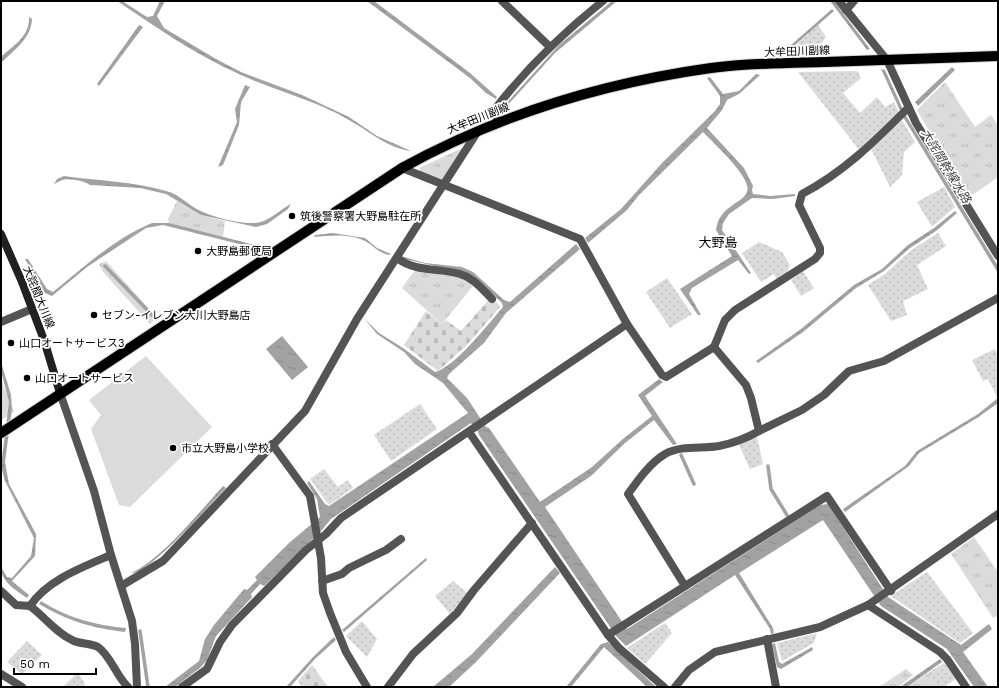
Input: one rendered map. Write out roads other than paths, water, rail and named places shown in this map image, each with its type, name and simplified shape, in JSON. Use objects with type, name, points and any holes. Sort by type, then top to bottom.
[{"type":"main road","name":"大牟田川副線","points":[[1,433],[60,393],[100,369],[336,209],[402,168],[438,148],[497,122],[575,95],[655,78],[712,68],[763,64],[998,56]]},
{"type":"main road","name":"大詫間大川線","points":[[1,234],[44,340],[60,393]]},
{"type":"street","points":[[502,1],[550,47]]},
{"type":"street","points":[[497,122],[495,109],[507,94],[550,47],[576,22],[603,1]]},
{"type":"street","points":[[839,1],[863,33],[887,60],[919,129],[998,256]]},
{"type":"street","points":[[846,10],[854,1]]},
{"type":"street","points":[[402,168],[580,238],[627,324],[662,375],[666,377],[714,347],[726,320],[735,310],[815,259],[820,253],[820,248],[798,205],[802,194],[842,170],[868,149],[908,108]]},
{"type":"street","points":[[121,586],[163,561],[272,444],[305,411],[358,319],[479,130]]},
{"type":"street","points":[[397,258],[406,265],[460,274],[473,280],[492,299]]},
{"type":"street","points":[[685,586],[628,494],[644,472],[664,455],[673,450],[720,446],[745,439],[802,410],[824,395],[849,371],[884,361],[998,298]]},
{"type":"street","points":[[1,322],[32,309]]},
{"type":"street","points":[[182,687],[208,669],[220,642],[232,625],[341,518],[627,324]]},
{"type":"street","points":[[714,347],[746,385],[751,398],[759,431]]},
{"type":"street","points":[[60,393],[94,491],[111,555],[132,621],[136,652],[137,687]]},
{"type":"street","points":[[471,431],[532,524],[608,635],[619,648],[664,687]]},
{"type":"street","points":[[272,444],[310,496],[321,558],[323,593],[346,652],[367,687]]},
{"type":"street","points":[[608,635],[827,496],[889,592]]},
{"type":"street","points":[[676,687],[689,670],[715,652],[820,627],[871,603],[889,592],[998,514]]},
{"type":"street","points":[[388,687],[413,654],[457,614],[474,590],[532,524]]},
{"type":"street","points":[[322,581],[342,574],[349,568],[386,550],[401,540]]},
{"type":"street","points":[[30,606],[34,600],[57,581],[80,568],[111,555]]},
{"type":"street","points":[[1,591],[16,605],[30,606],[43,616],[52,627],[74,641],[97,647],[106,656],[121,681],[128,687]]},
{"type":"street","points":[[871,603],[940,652],[947,659],[966,687]]},
{"type":"street","points":[[767,639],[776,687]]},
{"type":"street","points":[[1,674],[22,687]]},
{"type":"water","points":[[117,1],[122,1],[147,17],[153,16],[160,1],[165,1],[157,16],[164,28],[241,72],[302,95],[349,117],[377,136],[411,151],[386,143],[349,120],[323,107],[253,80],[207,58],[176,40]]},
{"type":"water","points":[[367,1],[374,1],[470,73],[497,97],[496,99],[486,93],[470,78]]},
{"type":"water","points":[[612,1],[617,1],[555,53],[506,107],[504,106],[559,45]]},
{"type":"water","points":[[830,1],[834,1],[870,49],[867,50]]},
{"type":"water","points":[[832,9],[834,11],[786,53],[783,52]]},
{"type":"water","points":[[29,17],[32,19],[29,32],[21,44],[1,63],[1,57],[24,35],[29,24]]},
{"type":"water","points":[[139,25],[143,27],[99,86],[97,84]]},
{"type":"water","points":[[952,67],[955,70],[918,106],[915,102]]},
{"type":"water","points":[[881,69],[885,70],[905,114],[998,266],[998,273],[903,117]]},
{"type":"water","points":[[756,74],[760,75],[739,94],[727,100],[722,110],[707,128],[744,168],[753,186],[753,194],[770,196],[795,194],[795,196],[773,199],[752,198],[729,214],[723,223],[722,230],[751,273],[749,274],[738,260],[692,288],[689,294],[701,315],[698,315],[680,289],[732,256],[716,230],[717,225],[724,212],[742,199],[747,192],[747,186],[744,178],[731,160],[703,132],[639,195],[627,210],[588,243],[585,238],[621,209],[662,163],[714,112],[720,104],[720,96],[707,78],[710,77],[723,94],[739,91]]},
{"type":"water","points":[[245,85],[250,87],[241,102],[239,125],[223,165],[218,167],[237,122],[235,109]]},
{"type":"water","points":[[64,176],[128,183],[166,191],[174,194],[207,214],[223,219],[247,223],[264,221],[291,204],[288,209],[267,224],[256,227],[201,215],[166,194],[140,188],[90,185],[71,179],[63,180],[54,184],[57,179]]},
{"type":"water","points":[[955,211],[957,213],[936,231],[910,248],[884,271],[856,288],[803,332],[758,363],[756,361],[801,329],[854,285],[882,269],[908,245],[934,228]]},
{"type":"water","points":[[152,223],[169,223],[251,244],[259,244],[260,247],[255,248],[163,225],[146,228],[87,267],[52,296],[45,293],[25,259],[28,259],[47,289],[53,292],[88,263],[113,245],[138,229]]},
{"type":"water","points":[[333,233],[365,238],[377,248],[391,254],[389,255],[379,251],[364,240],[350,236],[336,235],[314,237],[315,235]]},
{"type":"water","points":[[576,244],[580,249],[506,313],[484,343],[449,374],[447,378],[467,398],[540,502],[592,467],[624,438],[652,416],[638,395],[659,379],[663,382],[645,396],[677,444],[673,445],[654,420],[625,443],[591,476],[545,507],[627,629],[820,505],[828,504],[888,597],[961,645],[989,624],[992,629],[963,652],[988,687],[974,687],[947,649],[881,606],[823,520],[739,573],[773,628],[774,633],[771,634],[770,629],[735,575],[626,646],[617,637],[471,423],[331,519],[322,530],[264,586],[260,584],[251,594],[252,597],[216,636],[207,660],[201,667],[175,687],[165,687],[199,661],[205,639],[214,625],[244,589],[247,590],[257,580],[255,577],[289,543],[320,517],[317,499],[307,483],[309,481],[325,504],[329,506],[468,413],[443,383],[415,364],[404,352],[377,334],[364,318],[379,333],[403,348],[435,372],[452,362],[471,344],[503,307],[502,303],[472,275],[401,258],[401,256],[425,263],[462,267],[473,272],[504,300],[510,302]]},
{"type":"water","points":[[282,336],[308,367],[292,380],[266,349]]},
{"type":"water","points":[[1,362],[11,395],[12,409],[5,462],[9,484],[36,534],[35,556],[12,581],[29,595],[27,598],[6,581],[1,567],[7,577],[12,578],[31,556],[34,538],[5,481],[1,466],[9,402],[1,371]]},
{"type":"water","points":[[998,398],[998,403],[977,418],[919,453],[909,466],[845,512],[843,509],[905,466],[917,451],[978,414]]},
{"type":"water","points":[[223,486],[226,488],[180,537],[151,563],[140,571],[131,573],[143,567],[180,534]]},
{"type":"water","points":[[426,558],[427,560],[344,632],[342,630]]},
{"type":"water","points":[[555,567],[560,573],[476,662],[449,687],[433,687],[472,654]]},
{"type":"water","points":[[41,601],[61,612],[82,620],[126,628],[125,632],[80,623],[39,604]]},
{"type":"water","points":[[334,637],[336,640],[315,659],[290,687],[286,687],[313,657]]},
{"type":"water","points":[[608,642],[656,687],[647,687],[604,647],[571,687],[566,687],[601,644]]},
{"type":"water","points":[[775,643],[779,662],[782,664],[812,647],[813,650],[781,669],[777,667],[772,644]]},
{"type":"water","points":[[940,659],[942,662],[907,687],[900,687]]},
{"type":"waterway","points":[[105,266],[154,317]]},
{"type":"waterway","points":[[681,455],[694,484]]},
{"type":"waterway","points":[[768,466],[771,489],[787,515]]},
{"type":"waterway","points":[[140,631],[148,687]]},
{"type":"place","name":"筑後警察署大野島駐在所","points":[[292,216]]},
{"type":"place","name":"大野島郵便局","points":[[198,251]]},
{"type":"place","name":"セブン-イレブン大川大野島店","points":[[94,315]]},
{"type":"place","name":"山口オートサービス3","points":[[11,343]]},
{"type":"place","name":"山口オートサービス","points":[[27,378]]},
{"type":"place","name":"市立大野島小学校","points":[[173,448]]},
{"type":"district","name":"大野島","points":[[718,242]]},
{"type":"water label","name":"大詫間幹線水路","points":[[946,166]]}]
